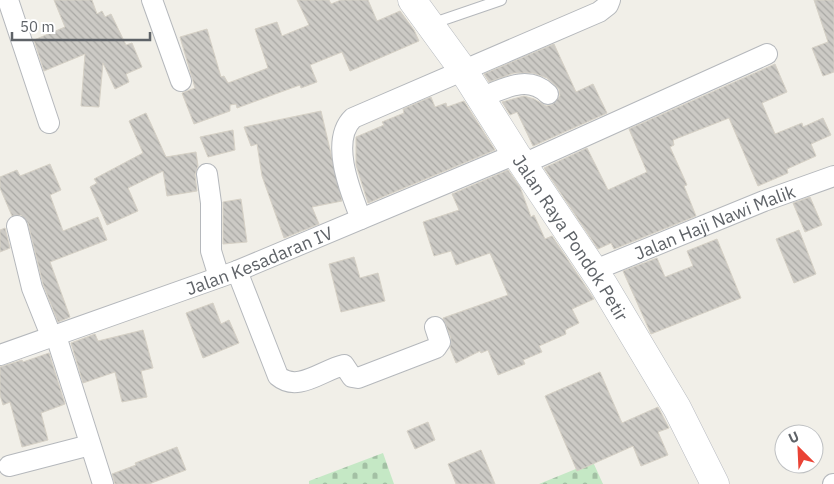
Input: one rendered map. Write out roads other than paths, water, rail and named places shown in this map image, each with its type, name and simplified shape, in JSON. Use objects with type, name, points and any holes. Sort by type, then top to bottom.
[{"type":"main road","name":"Jalan Raya Pondok Petir","points":[[412,0],[463,70],[519,159],[595,270],[676,408],[715,484]]},
{"type":"street","points":[[8,0],[49,123]]},
{"type":"street","points":[[152,0],[180,81]]},
{"type":"street","points":[[362,219],[344,173],[345,130],[348,123],[361,114],[599,12],[608,5],[610,0]]},
{"type":"street","name":"Jalan Kesadaran IV","points":[[0,355],[228,274],[362,219],[519,159],[767,54]]},
{"type":"street","points":[[480,98],[517,84],[533,83],[541,87],[548,94]]},
{"type":"street","points":[[207,174],[211,251],[228,274],[278,376],[286,382],[297,383],[344,364],[352,377],[358,378],[435,349],[440,342],[435,327]]},
{"type":"street","name":"Jalan Haji Nawi Malik","points":[[595,270],[764,200],[834,176]]},
{"type":"street","points":[[17,226],[32,288],[54,337],[103,484]]},
{"type":"street","points":[[9,466],[90,445]]},
{"type":"lane","points":[[430,24],[501,0]]}]
